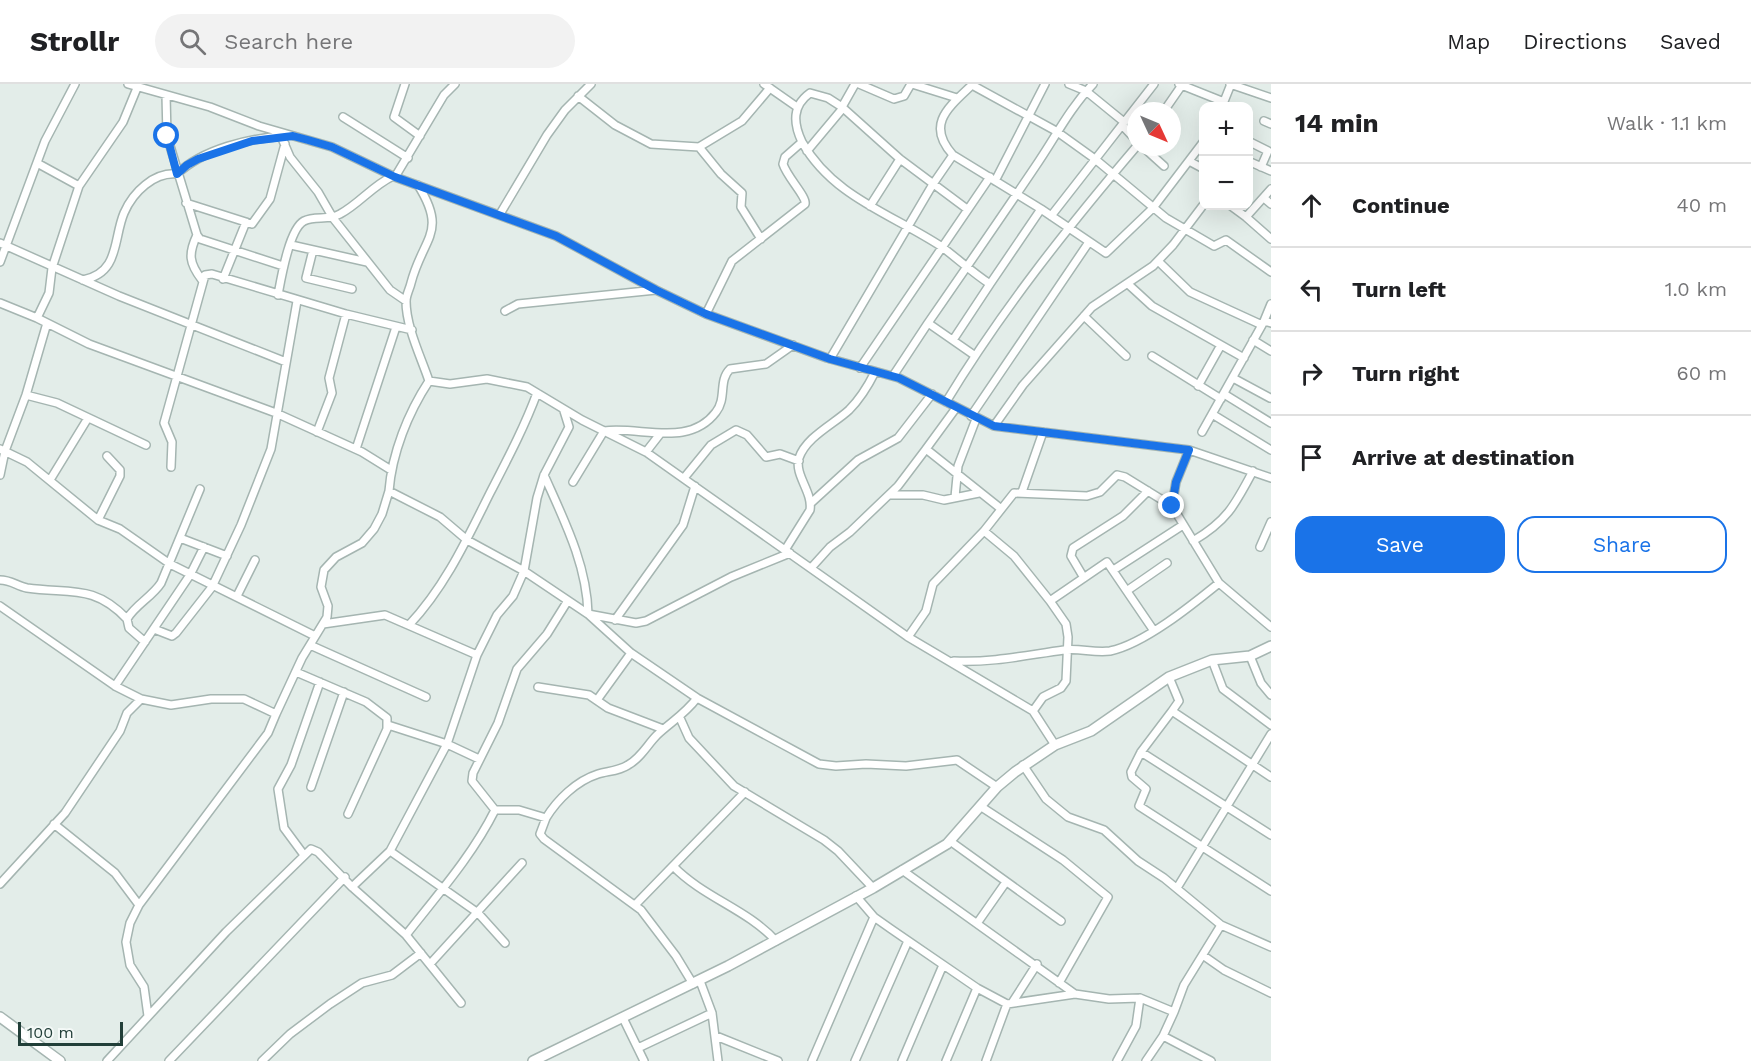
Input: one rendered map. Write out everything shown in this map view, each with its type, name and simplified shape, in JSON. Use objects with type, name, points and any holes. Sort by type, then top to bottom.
[{"type":"street","points":[[0,262],[2,245],[60,109],[75,84]]},
{"type":"street","points":[[128,84],[210,107],[332,147],[394,177],[564,239],[656,290],[706,314],[830,359],[893,376],[994,426],[1189,450],[1271,478]]},
{"type":"street","points":[[405,84],[394,117],[420,136]]},
{"type":"street","points":[[278,295],[291,245],[303,221],[333,218],[345,211],[371,188],[394,177],[408,158],[444,95],[455,84]]},
{"type":"street","points":[[500,214],[547,135],[578,96],[591,84]]},
{"type":"street","points":[[809,84],[810,93],[797,107],[795,120],[807,151],[830,180],[941,247],[990,284]]},
{"type":"street","points":[[807,151],[857,84],[894,99],[904,96],[912,84],[957,98]]},
{"type":"street","points":[[1199,146],[1153,208],[1109,252],[1104,253],[1052,216],[953,155],[939,135],[944,117],[957,98],[972,84],[1056,131],[1114,174],[1153,208],[1185,230],[1209,245],[1214,246],[1226,240],[1271,272]]},
{"type":"street","points":[[860,368],[967,209],[993,179],[1046,84]]},
{"type":"street","points":[[1069,84],[1086,91],[1127,129]]},
{"type":"street","points":[[893,376],[1017,194],[1056,131],[1093,84]]},
{"type":"street","points":[[1052,216],[1154,84]]},
{"type":"street","points":[[1224,102],[1230,84],[1271,98]]},
{"type":"street","points":[[1170,102],[1180,85],[1218,102]]},
{"type":"street","points":[[578,96],[615,125],[651,144],[699,147],[742,121],[767,86],[797,107]]},
{"type":"street","points":[[37,318],[49,293],[52,268],[79,186],[123,122],[137,88]]},
{"type":"street","points":[[810,93],[828,98],[842,107],[900,159],[967,209]]},
{"type":"street","points":[[166,95],[167,136],[197,235],[200,239],[284,266]]},
{"type":"street","points":[[343,117],[408,158]]},
{"type":"street","points":[[83,280],[100,274],[106,268],[118,243],[123,214],[133,197],[155,177],[167,173],[177,174],[187,165],[219,150],[281,136],[293,136]]},
{"type":"street","points":[[281,136],[290,157],[318,192],[333,218],[390,290],[406,301]]},
{"type":"street","points":[[706,314],[732,261],[806,202],[804,196],[791,183],[783,162],[802,142]]},
{"type":"street","points":[[186,203],[252,224],[270,199],[285,144]]},
{"type":"street","points":[[1253,144],[1268,151],[1261,167]]},
{"type":"street","points":[[699,147],[721,174],[742,193],[741,207],[761,239]]},
{"type":"street","points":[[830,359],[907,227],[953,155]]},
{"type":"street","points":[[946,402],[974,355],[1068,228],[1129,156]]},
{"type":"street","points":[[1153,156],[1164,166]]},
{"type":"street","points":[[870,206],[900,159]]},
{"type":"street","points":[[1189,160],[1199,166]]},
{"type":"street","points":[[37,163],[79,186]]},
{"type":"street","points":[[1253,163],[1271,171]]},
{"type":"street","points":[[148,1016],[144,987],[130,966],[126,942],[130,923],[139,905],[268,733],[296,672],[328,612],[321,587],[324,570],[336,557],[362,543],[374,529],[382,514],[389,491],[391,470],[411,414],[429,381],[412,330],[406,301],[416,264],[430,238],[434,223],[431,207],[418,185]]},
{"type":"street","points":[[1246,217],[1271,189]]},
{"type":"street","points":[[1264,198],[1271,204]]},
{"type":"street","points":[[953,340],[1041,209]]},
{"type":"street","points":[[994,426],[1023,385],[1084,316],[1101,299],[1128,284],[1158,261],[1199,210]]},
{"type":"street","points":[[1236,210],[1271,238]]},
{"type":"street","points":[[223,279],[246,222]]},
{"type":"street","points":[[197,235],[190,251],[190,258],[191,267],[202,280]]},
{"type":"street","points":[[956,498],[956,475],[973,417],[1089,242]]},
{"type":"street","points":[[2,245],[190,325],[286,362]]},
{"type":"street","points":[[291,245],[367,262]]},
{"type":"street","points":[[313,250],[306,278],[352,289]]},
{"type":"street","points":[[1158,261],[1190,292],[1266,323]]},
{"type":"street","points":[[171,467],[172,442],[165,423],[176,374],[205,275],[212,274],[346,315],[412,330]]},
{"type":"street","points":[[1128,284],[1152,306],[1244,358]]},
{"type":"street","points":[[505,311],[518,304],[656,290]]},
{"type":"street","points":[[154,629],[172,636],[176,633],[212,587],[227,556],[266,465],[297,301]]},
{"type":"street","points":[[0,303],[47,322],[89,344],[176,374],[276,413],[356,449],[391,470]]},
{"type":"street","points":[[1202,432],[1253,340],[1266,323],[1271,304]]},
{"type":"street","points":[[318,432],[332,393],[329,378],[346,315]]},
{"type":"street","points":[[1084,316],[1126,356]]},
{"type":"street","points":[[0,475],[2,450],[26,395],[47,322]]},
{"type":"street","points":[[928,323],[974,355]]},
{"type":"street","points":[[356,449],[396,327]]},
{"type":"street","points":[[1253,340],[1271,351]]},
{"type":"street","points":[[604,431],[624,430],[660,435],[686,431],[702,425],[721,405],[724,379],[730,369],[766,364],[793,345]]},
{"type":"street","points":[[1198,386],[1221,345]]},
{"type":"street","points":[[1152,356],[1198,386],[1271,423]]},
{"type":"street","points":[[588,614],[615,620],[646,621],[731,577],[787,552],[810,510],[811,503],[798,467],[799,461],[807,445],[861,397],[875,372]]},
{"type":"street","points":[[1233,378],[1270,398]]},
{"type":"street","points":[[429,381],[450,384],[487,379],[527,387],[564,411],[646,452],[908,636],[1033,711],[1055,746]]},
{"type":"street","points":[[409,625],[428,604],[467,540],[527,419],[537,393]]},
{"type":"street","points":[[811,503],[858,460],[898,438],[932,394]]},
{"type":"street","points":[[26,395],[57,403],[146,445]]},
{"type":"street","points":[[811,568],[830,547],[850,532],[905,479],[956,408]]},
{"type":"street","points":[[564,411],[569,427]]},
{"type":"street","points":[[1212,414],[1271,450]]},
{"type":"street","points":[[50,480],[88,418]]},
{"type":"street","points":[[352,887],[390,851],[447,744],[477,655],[497,615],[520,583],[524,571],[532,516],[544,475],[569,427],[582,420]]},
{"type":"street","points":[[684,478],[711,445],[736,430],[747,435],[766,457],[780,454],[799,461]]},
{"type":"street","points":[[573,482],[604,431]]},
{"type":"street","points":[[1022,492],[1043,432]]},
{"type":"street","points":[[646,452],[660,435]]},
{"type":"street","points":[[926,449],[1000,508]]},
{"type":"street","points":[[2,450],[27,462],[98,520],[120,529],[170,564],[212,587],[237,596],[315,636]]},
{"type":"street","points":[[1172,506],[1176,482],[1189,450]]},
{"type":"street","points":[[98,520],[120,476],[120,470],[107,456]]},
{"type":"street","points":[[1193,541],[1221,524],[1232,510],[1253,471]]},
{"type":"street","points":[[544,475],[574,545],[585,579],[588,614]]},
{"type":"street","points":[[908,636],[926,611],[933,584],[984,531],[1014,493],[1087,496],[1100,492],[1117,475],[1148,490],[1172,506],[1219,583],[1271,627]]},
{"type":"street","points":[[615,620],[683,525],[695,486]]},
{"type":"street","points":[[145,642],[129,628],[128,619],[134,610],[154,594],[170,564],[200,489]]},
{"type":"street","points":[[1083,578],[1071,556],[1073,548],[1123,516],[1148,490]]},
{"type":"street","points":[[389,491],[440,517],[467,540],[524,571],[588,614],[631,653],[697,698],[819,764],[906,766],[957,760],[997,787]]},
{"type":"street","points":[[889,495],[923,495],[944,500],[979,492]]},
{"type":"street","points":[[1260,547],[1271,522]]},
{"type":"street","points":[[1114,570],[1183,525]]},
{"type":"street","points":[[984,531],[1014,556],[1050,600],[1066,624],[1065,683],[1047,694],[1033,711]]},
{"type":"street","points":[[180,538],[227,556]]},
{"type":"street","points":[[115,686],[190,575],[204,547]]},
{"type":"street","points":[[237,596],[255,560]]},
{"type":"street","points":[[1050,600],[1106,562],[1128,590],[1154,631]]},
{"type":"street","points":[[1128,590],[1167,563]]},
{"type":"street","points":[[0,580],[10,580],[27,588],[94,594],[111,603],[128,619]]},
{"type":"street","points":[[952,661],[984,662],[1067,650],[1108,651],[1154,631],[1219,583]]},
{"type":"street","points":[[495,810],[472,781],[479,759],[498,723],[517,669],[547,634],[567,602]]},
{"type":"street","points":[[0,606],[115,686],[141,699],[171,705],[211,699],[244,699],[276,714]]},
{"type":"street","points":[[323,624],[385,615],[477,655]]},
{"type":"street","points":[[310,645],[426,697]]},
{"type":"street","points":[[533,1061],[548,1058],[776,941],[873,888],[950,841],[997,787],[1023,765],[1055,746],[1091,730],[1168,676],[1212,660],[1250,656],[1271,646]]},
{"type":"street","points":[[597,700],[631,653]]},
{"type":"street","points":[[1250,656],[1261,683],[1271,695]]},
{"type":"street","points":[[1212,660],[1223,689],[1271,725]]},
{"type":"street","points":[[296,672],[376,707],[386,716],[388,725],[348,813]]},
{"type":"street","points":[[1168,676],[1179,701],[1141,752],[1130,774],[1146,789],[1139,806],[1271,891]]},
{"type":"street","points":[[304,855],[284,828],[278,789],[294,758],[320,682]]},
{"type":"street","points":[[537,687],[560,692],[574,691],[597,700],[608,708],[663,729]]},
{"type":"street","points":[[311,787],[344,692]]},
{"type":"street","points":[[697,698],[680,718],[663,729],[637,759],[622,769],[596,775],[580,783],[552,807],[540,834],[635,905],[661,936],[696,982],[712,1013],[718,1061]]},
{"type":"street","points":[[0,884],[69,807],[120,731],[127,712],[141,699]]},
{"type":"street","points":[[1172,711],[1271,777]]},
{"type":"street","points":[[680,718],[685,732],[723,776],[824,840],[838,851],[873,888]]},
{"type":"street","points":[[388,725],[447,744],[479,759]]},
{"type":"street","points":[[1177,888],[1271,734]]},
{"type":"street","points":[[1141,752],[1271,835]]},
{"type":"street","points":[[1023,765],[1046,800],[1068,818],[1104,830],[1138,861],[1177,888],[1221,925],[1271,947]]},
{"type":"street","points":[[635,905],[745,792]]},
{"type":"street","points":[[980,806],[1063,860],[1108,897],[1059,983]]},
{"type":"street","points":[[495,810],[519,810],[546,818]]},
{"type":"street","points":[[406,935],[483,834],[495,810]]},
{"type":"street","points":[[54,824],[115,873],[139,905]]},
{"type":"street","points":[[950,841],[1061,921]]},
{"type":"street","points":[[107,1061],[226,932],[311,849],[318,852],[352,887],[406,935],[461,1003]]},
{"type":"street","points":[[390,851],[478,913],[505,943]]},
{"type":"street","points":[[429,964],[522,863]]},
{"type":"street","points":[[673,866],[704,893],[762,926],[776,941]]},
{"type":"street","points":[[902,870],[1076,994]]},
{"type":"street","points":[[169,1061],[345,878]]},
{"type":"street","points":[[978,922],[1006,882]]},
{"type":"street","points":[[856,896],[874,917],[908,941],[977,988],[1010,1004],[1076,994],[1109,999],[1140,998],[1174,1012]]},
{"type":"street","points":[[812,1061],[874,917]]},
{"type":"street","points":[[1146,1061],[1163,1036],[1184,985],[1204,956],[1221,925]]},
{"type":"street","points":[[855,1061],[908,941]]},
{"type":"street","points":[[262,1061],[290,1034],[330,1004],[362,983],[392,975],[421,953]]},
{"type":"street","points":[[1204,956],[1224,970],[1271,993]]},
{"type":"street","points":[[902,1061],[943,964]]},
{"type":"street","points":[[986,1061],[1010,1004],[1037,964]]},
{"type":"street","points":[[946,1061],[977,988]]},
{"type":"street","points":[[1120,1060],[1136,1026],[1140,998]]},
{"type":"street","points":[[638,1048],[712,1013]]},
{"type":"street","points":[[0,1017],[60,1061]]},
{"type":"street","points":[[623,1018],[644,1061]]},
{"type":"street","points":[[716,1036],[778,1061]]},
{"type":"street","points":[[1163,1036],[1211,1061]]},
{"type":"route","points":[[167,136],[177,174],[187,165],[219,150],[271,137],[293,136],[332,147],[395,177],[556,236],[706,314],[830,359],[899,378],[994,426],[1189,450],[1176,482],[1172,506]]}]
